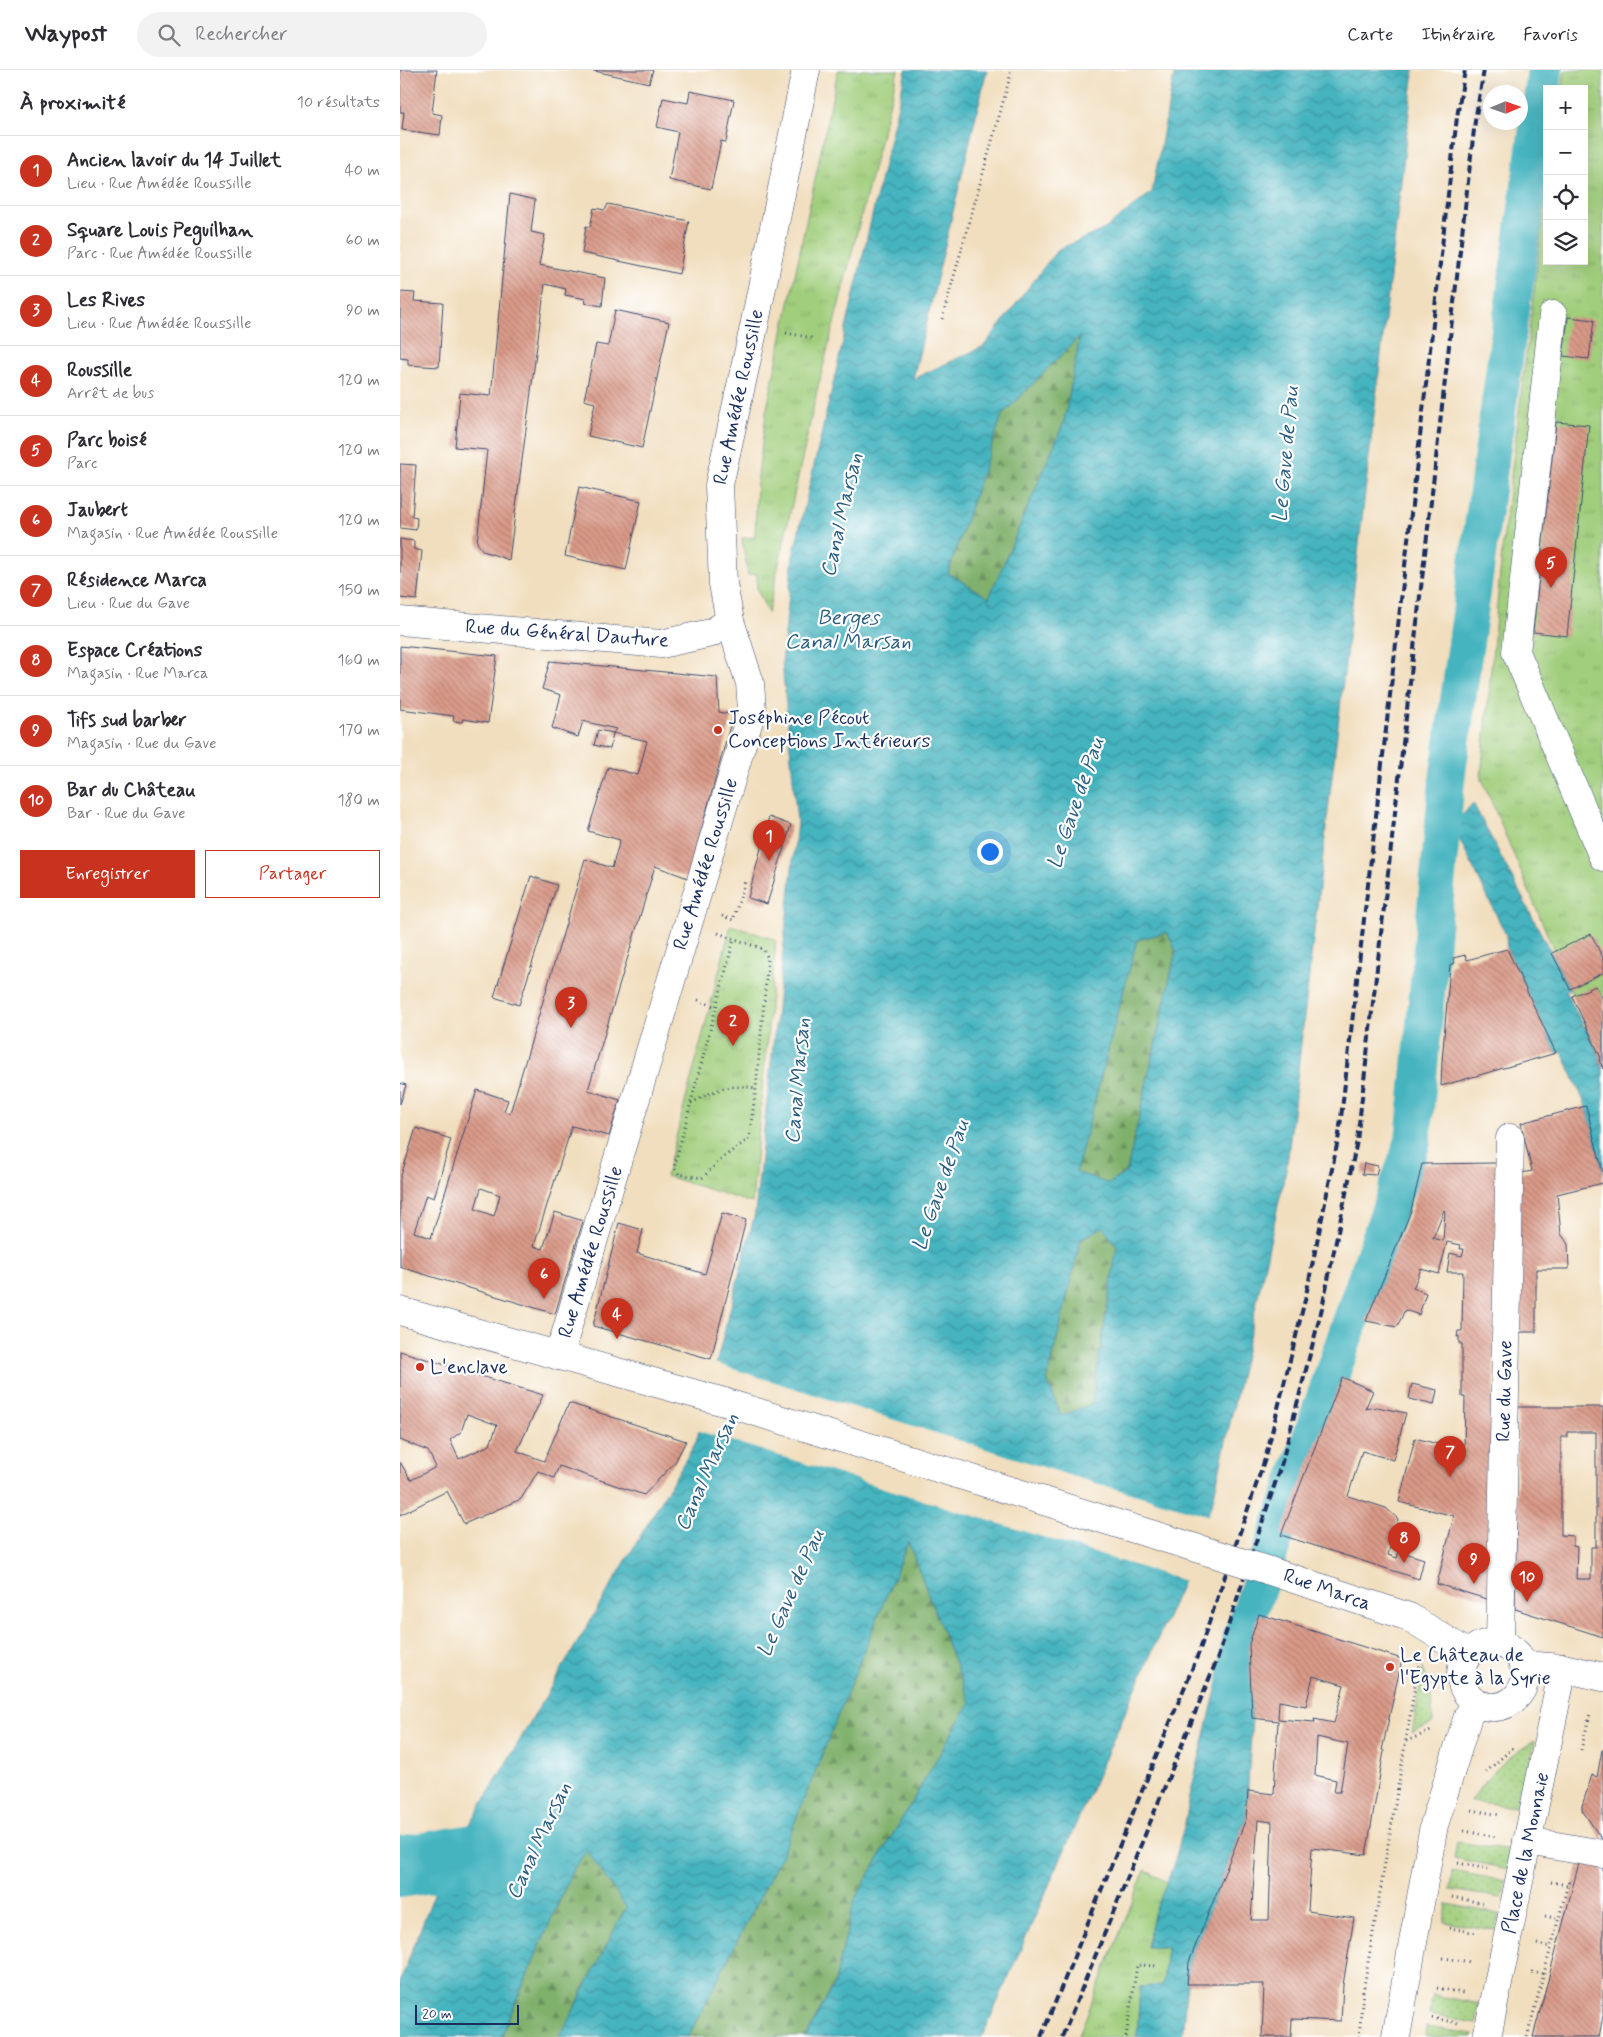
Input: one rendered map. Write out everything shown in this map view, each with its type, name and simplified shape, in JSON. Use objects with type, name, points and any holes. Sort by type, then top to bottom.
[{"type":"street","name":"Rue Amédée Roussille","points":[[559,1356],[752,710],[750,683],[730,621],[723,584],[719,485],[754,327],[806,70]]},
{"type":"street","points":[[1553,315],[1516,652],[1603,857]]},
{"type":"street","name":"Rue du Général Dauture","points":[[400,621],[661,644],[711,633],[730,621]]},
{"type":"street","name":"Rue du Gave","points":[[1500,1644],[1510,1138]]},
{"type":"street","name":"Rue Marca","points":[[400,1310],[703,1396],[1268,1570],[1409,1617],[1469,1654]]},
{"type":"street","points":[[1483,1644],[1500,1644],[1510,1648],[1518,1655],[1523,1664],[1524,1683],[1513,1699],[1496,1707],[1477,1703],[1470,1697],[1461,1680],[1464,1662],[1469,1654],[1483,1644]]},
{"type":"street","points":[[1523,1664],[1564,1668],[1603,1677]]},
{"type":"street","name":"Place de la Monnaie","points":[[1487,2037],[1564,1668]]},
{"type":"street","points":[[1396,2037],[1434,1825],[1468,1716],[1477,1703]]},
{"type":"street","points":[[1528,1842],[1590,1852]]},
{"type":"path","points":[[942,319],[1012,70]]},
{"type":"path","points":[[782,332],[812,338]]},
{"type":"path","points":[[715,913],[733,920],[745,882]]},
{"type":"path","points":[[717,923],[720,915]]},
{"type":"path","points":[[715,932],[763,948],[768,958],[756,1088],[749,1139],[726,1156],[702,1178],[679,1174],[674,1167],[734,939]]},
{"type":"path","points":[[695,998],[716,1007]]},
{"type":"path","points":[[691,1103],[720,1088],[734,1085],[756,1088]]},
{"type":"path","points":[[1358,2037],[1363,1992],[1419,1663],[1416,1655]]},
{"type":"path","points":[[1482,1777],[1509,1750],[1553,1722]]},
{"type":"path","points":[[1455,1830],[1528,1842]]},
{"type":"path","points":[[1527,2037],[1590,1852]]},
{"type":"path","points":[[1126,2037],[1137,1965],[1159,1966]]},
{"type":"green space","points":[[838,70],[898,70],[817,391],[768,613],[757,589],[757,574],[748,575],[742,538],[755,537],[757,483],[766,413]]},
{"type":"green space","points":[[1565,70],[1603,70],[1603,1067],[1481,777],[1503,541],[1543,218],[1543,265],[1588,265],[1588,85],[1563,85]]},
{"type":"green space","points":[[1080,335],[1064,422],[989,598],[948,573],[1002,415]]},
{"type":"green space","points":[[731,925],[776,940],[752,1203],[666,1176]]},
{"type":"green space","points":[[1167,932],[1176,951],[1127,1171],[1109,1184],[1076,1172],[1137,940]]},
{"type":"green space","points":[[1103,1227],[1117,1246],[1092,1404],[1061,1416],[1047,1380],[1081,1239]]},
{"type":"green space","points":[[908,1541],[970,1702],[854,1901],[835,1982],[806,2037],[688,2037],[782,1854]]},
{"type":"green space","points":[[1423,1668],[1430,1686],[1433,1723],[1412,1733]]},
{"type":"green space","points":[[1535,1741],[1521,1808],[1471,1801],[1499,1767]]},
{"type":"green space","points":[[1457,1842],[1512,1850],[1508,1869],[1454,1858]]},
{"type":"green space","points":[[587,1850],[626,1907],[560,2037],[501,2037],[572,1871]]},
{"type":"green space","points":[[1145,1870],[1167,1882],[1154,1914],[1147,1947],[1167,1947],[1163,1985],[1140,1987],[1137,2037],[1078,2037]]},
{"type":"green space","points":[[1452,1871],[1506,1881],[1502,1898],[1450,1890]]},
{"type":"green space","points":[[1447,1904],[1499,1914],[1495,1930],[1444,1922]]},
{"type":"green space","points":[[1433,1995],[1480,2004],[1476,2023],[1429,2015]]},
{"type":"green space","points":[[1427,2027],[1473,2034],[1473,2037],[1426,2037]]},
{"type":"water","points":[[906,70],[987,70],[913,379],[984,346],[1057,250],[1105,229],[1152,192],[1175,70],[1414,70],[1287,1165],[1213,1500],[1181,1586],[982,2037],[806,2037],[835,1982],[854,1901],[970,1702],[908,1542],[782,1854],[688,2037],[560,2037],[626,1907],[587,1851],[572,1871],[501,2037],[400,2037],[400,1982],[444,1868],[696,1442],[755,1213],[797,822],[782,662],[793,556]],"holes":[[[1080,336],[1064,422],[989,598],[948,573],[1002,415]],[[1167,932],[1176,951],[1127,1171],[1109,1184],[1076,1172],[1137,940]],[[1103,1227],[1117,1246],[1092,1404],[1061,1416],[1047,1380],[1081,1239]]]},
{"type":"water","points":[[1473,803],[1570,989],[1565,991],[1601,1058],[1599,1060],[1603,1070],[1603,1173],[1586,1106],[1562,1052],[1556,1053],[1507,949],[1506,935],[1453,826]]},
{"type":"water","points":[[1228,1642],[1249,1644],[1252,1718],[1246,1819],[1189,1962],[1182,2037],[1137,2037],[1140,1987],[1163,1985],[1167,1947],[1147,1947],[1154,1914],[1173,1867],[1185,1823],[1216,1690],[1221,1680]]},
{"type":"pier","points":[[714,1363],[1081,1479],[1210,1516],[1185,1581],[696,1430]]},
{"type":"building","points":[[400,70],[437,70],[432,113],[442,115],[440,135],[402,130],[404,112],[400,112]]},
{"type":"building","points":[[590,70],[653,70],[649,83]]},
{"type":"building","points":[[690,91],[734,100],[726,142],[721,141],[711,189],[669,180],[678,132],[657,127],[663,98],[688,103]]},
{"type":"building","points":[[510,194],[535,200],[531,232],[545,235],[539,265],[605,278],[602,306],[585,303],[586,299],[565,295],[566,289],[545,284],[509,560],[483,551],[477,543],[487,450],[455,447],[460,393],[491,396]]},
{"type":"building","points":[[608,204],[689,221],[679,274],[582,253],[586,226],[590,227],[594,208],[605,210]]},
{"type":"building","points":[[400,292],[415,293],[414,301],[443,303],[439,367],[408,365],[408,359],[400,358]]},
{"type":"building","points":[[615,310],[669,322],[642,448],[588,436],[595,403],[584,400],[596,344],[608,346]]},
{"type":"building","points":[[1568,317],[1594,320],[1589,359],[1563,356]]},
{"type":"building","points":[[1556,422],[1589,425],[1567,636],[1533,632]]},
{"type":"building","points":[[400,464],[416,465],[412,517],[417,518],[416,530],[400,528]]},
{"type":"building","points":[[579,487],[641,501],[626,570],[565,556]]},
{"type":"building","points":[[400,539],[414,541],[414,549],[422,551],[417,600],[400,598]]},
{"type":"building","points":[[400,646],[497,656],[488,723],[463,719],[462,722],[453,721],[454,716],[400,709]]},
{"type":"building","points":[[550,661],[717,677],[719,712],[733,715],[688,878],[655,866],[588,1090],[620,1100],[609,1136],[572,1126],[534,1246],[543,1249],[555,1212],[583,1221],[555,1314],[400,1267],[400,1179],[416,1128],[451,1139],[434,1198],[426,1195],[414,1232],[431,1238],[477,1090],[508,1100],[504,1111],[510,1113],[585,859],[612,868],[620,840],[588,831],[608,767],[638,775],[647,741],[613,733],[616,729],[583,721],[578,737],[552,728],[561,695],[542,689]],"holes":[[[481,1188],[500,1195],[494,1216],[475,1209]]]},
{"type":"building","points":[[598,730],[613,733],[610,749],[594,745]]},
{"type":"building","points":[[769,817],[791,825],[767,904],[748,898]]},
{"type":"building","points":[[531,876],[557,885],[519,1005],[494,997]]},
{"type":"building","points":[[1591,934],[1603,958],[1603,973],[1570,989],[1552,953]]},
{"type":"building","points":[[1507,949],[1556,1053],[1441,1086],[1450,965],[1455,963],[1453,958],[1465,955],[1467,960]]},
{"type":"building","points":[[1596,986],[1603,999],[1603,1069],[1599,1060],[1601,1058],[1572,996]]},
{"type":"building","points":[[400,1083],[406,1085],[400,1104]]},
{"type":"building","points":[[1586,1106],[1603,1173],[1603,1183],[1557,1194],[1561,1234],[1568,1244],[1569,1269],[1536,1269],[1536,1332],[1518,1332],[1517,1174],[1532,1171],[1521,1123]]},
{"type":"building","points":[[1364,1163],[1378,1166],[1376,1175],[1362,1174]]},
{"type":"building","points":[[1497,1163],[1490,1600],[1437,1584],[1454,1516],[1399,1502],[1415,1438],[1464,1451],[1465,1397],[1462,1397],[1462,1344],[1459,1343],[1459,1336],[1457,1337],[1458,1331],[1462,1331],[1463,1272],[1447,1272],[1450,1253],[1462,1256],[1464,1249],[1460,1249],[1461,1245],[1447,1242],[1439,1274],[1421,1269],[1413,1288],[1426,1293],[1419,1315],[1405,1310],[1397,1327],[1366,1321],[1411,1211],[1422,1164]],"holes":[[[1445,1211],[1443,1241],[1433,1238]]]},
{"type":"building","points":[[722,1213],[746,1220],[711,1359],[593,1326],[619,1223],[643,1230],[637,1253],[705,1274]]},
{"type":"building","points":[[400,1351],[543,1395],[517,1451],[544,1461],[569,1403],[686,1441],[675,1462],[644,1495],[559,1466],[554,1478],[538,1471],[521,1499],[464,1524],[447,1491],[400,1515],[400,1462],[411,1480],[436,1467],[428,1451],[400,1440]],"holes":[[[467,1414],[497,1425],[490,1445],[459,1459],[450,1440],[461,1432]]]},
{"type":"building","points":[[1342,1377],[1373,1391],[1365,1409],[1377,1407],[1406,1413],[1393,1460],[1362,1451],[1348,1496],[1386,1508],[1398,1519],[1388,1555],[1397,1558],[1399,1551],[1424,1559],[1419,1579],[1281,1535]]},
{"type":"building","points":[[1412,1384],[1437,1390],[1434,1405],[1409,1399]]},
{"type":"building","points":[[1518,1407],[1603,1407],[1603,1637],[1515,1609]],"holes":[[[1567,1432],[1596,1432],[1596,1547],[1591,1547],[1591,1579],[1576,1579],[1577,1547],[1573,1546],[1573,1536],[1561,1535],[1561,1437],[1567,1437]]]},
{"type":"building","points":[[1259,1614],[1402,1659],[1382,1750],[1384,1751],[1366,1855],[1312,1848],[1308,1911],[1354,1918],[1343,1985],[1341,2021],[1292,2019],[1291,2037],[1262,2037],[1264,1984],[1187,1984],[1189,1962],[1246,1819],[1248,1791],[1274,1794],[1278,1721],[1252,1718],[1249,1644]],"holes":[[[1313,1676],[1344,1685],[1334,1723],[1314,1719],[1315,1722],[1278,1719],[1279,1701],[1306,1706]],[[1317,1737],[1348,1744],[1340,1792],[1334,1792],[1336,1780],[1315,1775]],[[1258,1820],[1272,1822],[1269,1920],[1251,1920]]]},
{"type":"building","points":[[1602,1750],[1603,1841],[1582,1810],[1592,1775],[1597,1777]]},
{"type":"building","points":[[1579,1863],[1603,1864],[1603,2016],[1599,2037],[1533,2037]]},
{"type":"waterway","points":[[1234,1692],[1239,1643],[1413,1141],[1447,780],[1545,70]]},
{"type":"waterway","name":"Canal Marsan","points":[[400,1867],[536,1845]]},
{"type":"railway","points":[[1041,2037],[1199,1652],[1266,1456],[1305,1300],[1339,1135],[1457,117],[1465,70]]},
{"type":"railway","points":[[1062,2037],[1218,1657],[1282,1462],[1322,1308],[1357,1141],[1475,121],[1484,70]]},
{"type":"place","name":"Parc boisé","points":[[1551,588]]},
{"type":"place","name":"Joséphine Pécout Conceptions Intérieurs","points":[[718,730]]},
{"type":"place","name":"Ancien lavoir du 14 Juillet","points":[[769,861]]},
{"type":"place","name":"Les Rives","points":[[571,1028]]},
{"type":"place","name":"Square Louis Peguilhan","points":[[733,1046]]},
{"type":"place","name":"Jaubert","points":[[544,1299]]},
{"type":"place","name":"Roussille","points":[[617,1339]]},
{"type":"place","name":"L'enclave","points":[[420,1367]]},
{"type":"place","name":"Résidence Marca","points":[[1450,1477]]},
{"type":"place","name":"Espace Créations","points":[[1404,1563]]},
{"type":"place","name":"Tifs sud barber","points":[[1474,1584]]},
{"type":"place","name":"Bar du Château","points":[[1527,1602]]},
{"type":"place","name":"Le Château de l'Egypte à la Syrie","points":[[1390,1667]]},
{"type":"water label","name":"Le Gave de Pau","points":[[1286,454]]},
{"type":"water label","name":"Berges Canal Marsan","points":[[848,630]]},
{"type":"water label","name":"Le Gave de Pau","points":[[1076,803]]},
{"type":"water label","name":"Le Gave de Pau","points":[[941,1185]]},
{"type":"water label","name":"Le Gave de Pau","points":[[791,1593]]}]
